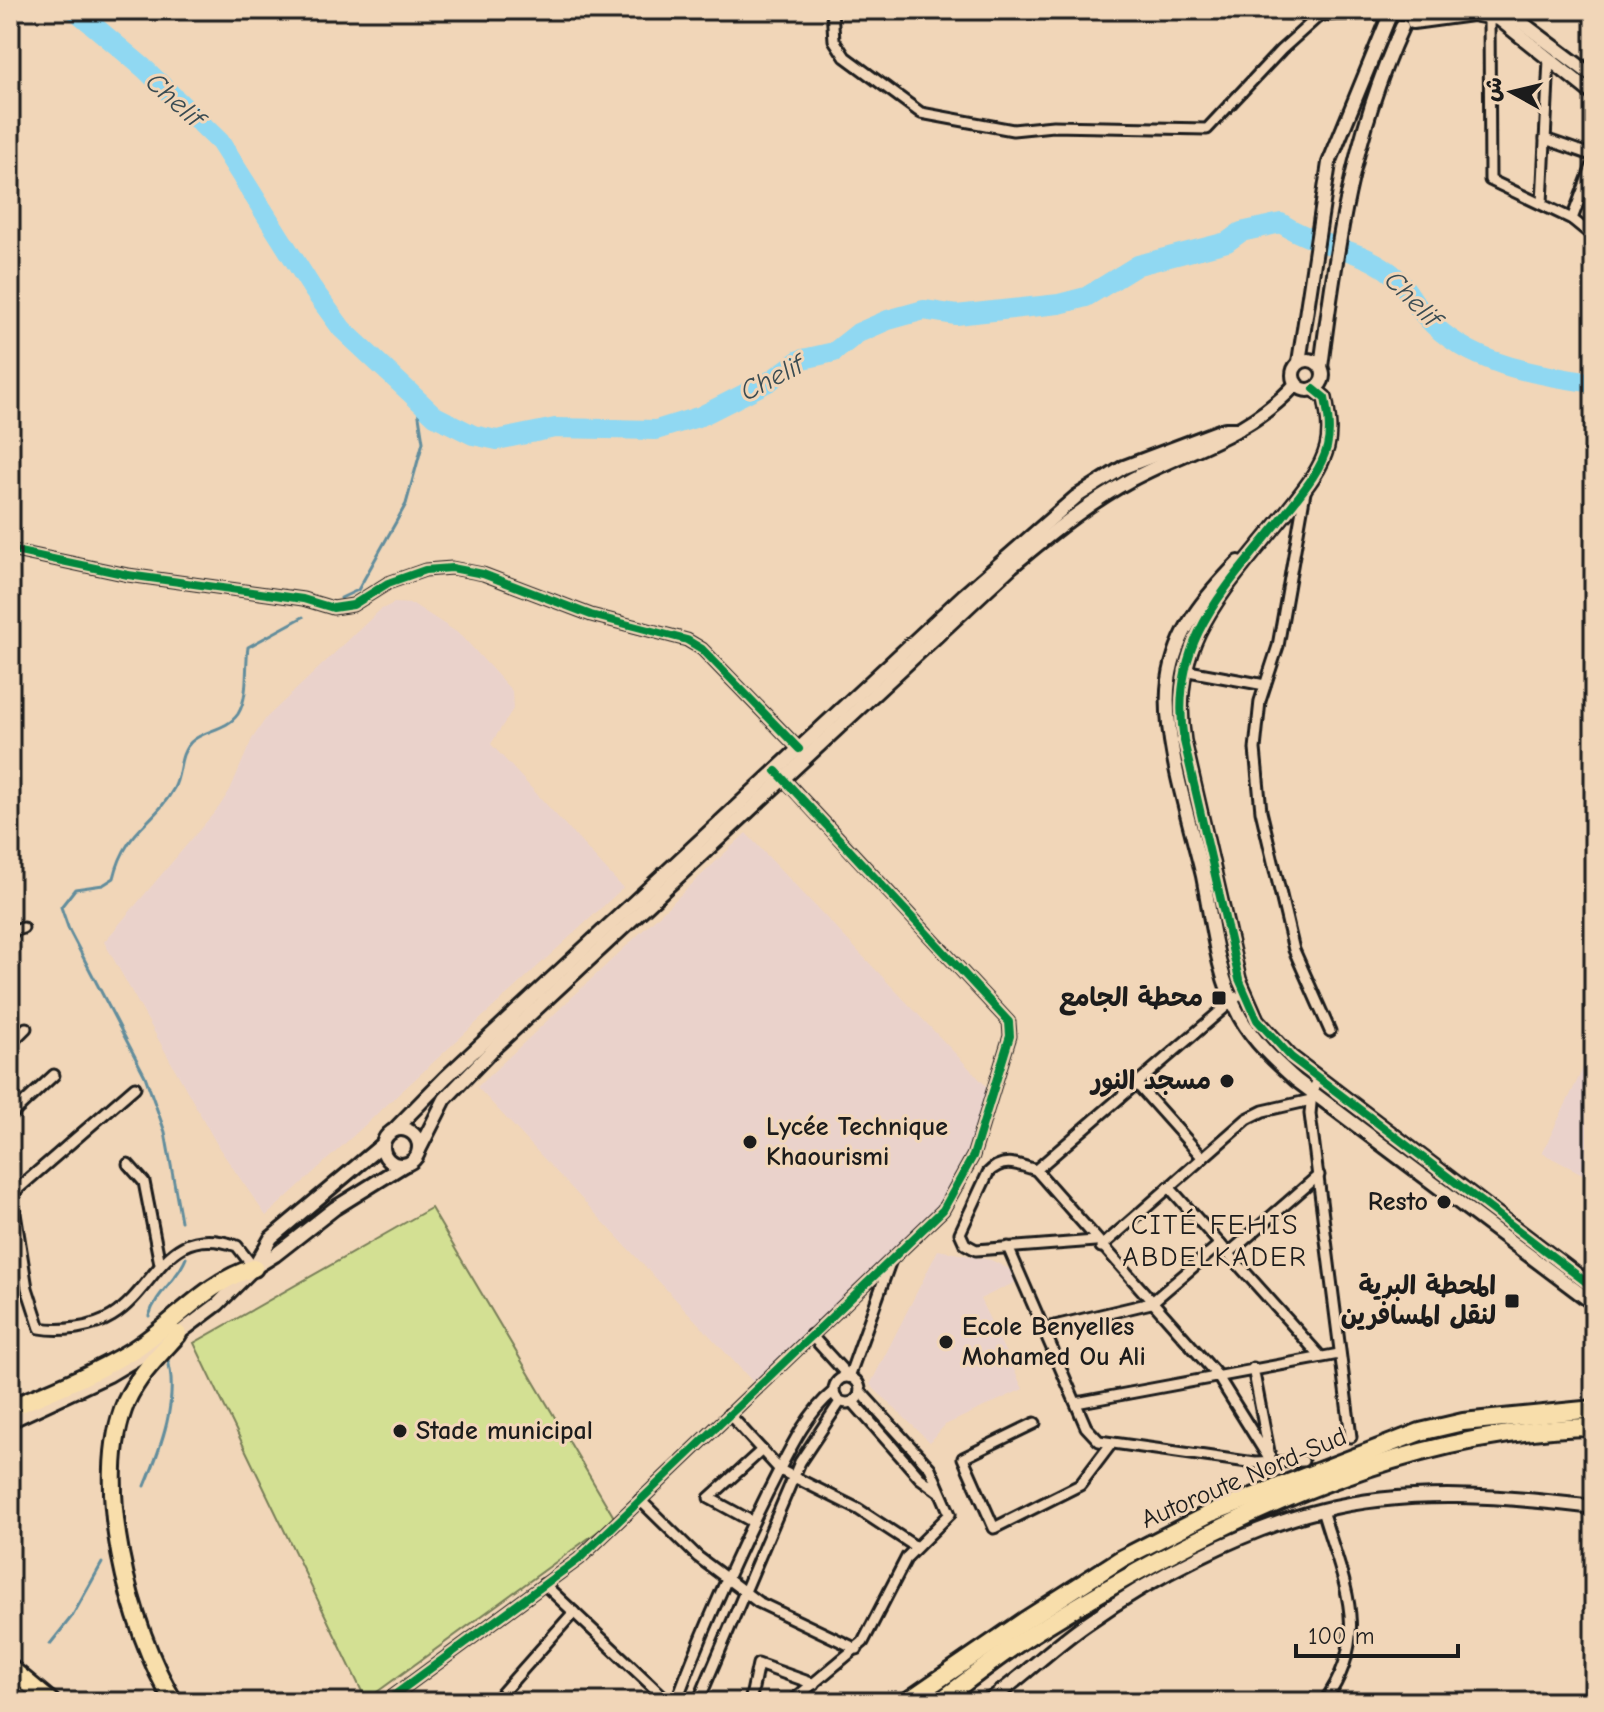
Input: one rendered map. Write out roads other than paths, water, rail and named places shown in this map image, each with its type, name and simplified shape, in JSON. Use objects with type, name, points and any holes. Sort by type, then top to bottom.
[{"type":"highway","points":[[10,1408],[97,1370],[133,1350],[223,1279],[254,1268]]},
{"type":"highway","points":[[174,1702],[149,1651],[128,1580],[116,1521],[112,1462],[116,1432],[132,1390],[178,1334]]},
{"type":"highway","name":"Autoroute Nord-Sud","points":[[906,1702],[1109,1567],[1211,1513],[1420,1432],[1463,1422],[1594,1409]]},
{"type":"highway","name":"Autoroute Nord-Sud","points":[[939,1702],[1035,1632],[1129,1577],[1282,1502],[1385,1462],[1452,1444],[1594,1427]]},
{"type":"highway","points":[[10,1668],[51,1702]]},
{"type":"highway","points":[[10,1691],[24,1702]]},
{"type":"main road","points":[[1505,10],[1594,77]]},
{"type":"main road","points":[[1410,19],[1359,137],[1342,213],[1321,382],[1314,389],[1304,390],[1296,384],[1292,375],[1299,362],[1329,163],[1388,13],[1410,19],[1489,15],[1499,19],[1594,95]]},
{"type":"main road","points":[[1299,362],[1309,360],[1321,367]]},
{"type":"main road","points":[[254,1268],[271,1238],[383,1144],[445,1078],[1012,566],[1058,528],[1131,480],[1230,437],[1265,413],[1296,384]]},
{"type":"main road","points":[[1314,389],[1325,398],[1329,436],[1322,461],[1305,489],[1209,611],[1183,670],[1179,710],[1184,741],[1243,991],[1257,1020],[1271,1037],[1319,1078],[1594,1288]]},
{"type":"main road","points":[[10,1421],[109,1375],[178,1334],[218,1304],[254,1268],[335,1208],[414,1160],[437,1113],[461,1081],[780,775],[799,749],[984,577],[1076,497],[1124,467],[1225,429],[1239,429]]},
{"type":"main road","points":[[1305,489],[1196,608],[1176,652],[1169,679],[1170,727],[1233,1000],[1267,1054],[1312,1096],[1594,1304]]},
{"type":"main road","points":[[393,1131],[409,1131],[417,1139],[419,1150]]},
{"type":"main road","points":[[383,1144],[388,1160],[404,1165]]},
{"type":"main road","points":[[987,1702],[1018,1681],[1086,1623],[1161,1578],[1237,1541],[1322,1510],[1384,1500],[1463,1497],[1594,1507]]},
{"type":"street","points":[[832,10],[834,40],[845,57],[921,113],[1013,130],[1053,126],[1207,129],[1281,50],[1320,15]]},
{"type":"street","points":[[1221,10],[1320,15],[1388,13]]},
{"type":"street","points":[[1489,15],[1490,180],[1572,219],[1594,237]]},
{"type":"street","points":[[1542,203],[1549,59]]},
{"type":"street","points":[[1545,139],[1594,159],[1572,219]]},
{"type":"street","points":[[1305,489],[1278,646],[1265,685],[1255,749],[1261,811],[1294,950],[1330,1031]]},
{"type":"street","points":[[10,550],[128,575],[303,599],[333,608],[353,605],[388,583],[425,570],[452,568],[483,574],[591,615],[687,640],[702,649],[799,749]]},
{"type":"street","points":[[1183,670],[1265,685]]},
{"type":"street","points":[[385,1702],[579,1559],[943,1210],[963,1179],[1010,1028],[780,775]]},
{"type":"street","points":[[10,932],[23,928]]},
{"type":"street","points":[[1036,1170],[1243,991]]},
{"type":"street","points":[[10,1044],[26,1028]]},
{"type":"street","points":[[10,1116],[54,1075]]},
{"type":"street","points":[[1319,1078],[1312,1096],[1319,1175],[1351,1437]]},
{"type":"street","points":[[1136,1083],[1203,1158]]},
{"type":"street","points":[[12,1194],[135,1087]]},
{"type":"street","points":[[1271,1462],[1217,1375],[1098,1244],[1036,1170],[1005,1162],[996,1165],[960,1233],[965,1244],[976,1250],[1098,1244],[1254,1114],[1312,1096]]},
{"type":"street","points":[[128,1164],[144,1182],[160,1264]]},
{"type":"street","points":[[1228,1254],[1319,1175]]},
{"type":"street","points":[[10,1182],[27,1288],[40,1328],[61,1331],[112,1316],[160,1264],[179,1249],[209,1241],[237,1246],[254,1268]]},
{"type":"street","points":[[1169,1187],[1320,1356]]},
{"type":"street","points":[[1042,1329],[1151,1303],[1220,1244]]},
{"type":"street","points":[[1008,1247],[1086,1427],[1099,1441],[1271,1462],[1303,1461]]},
{"type":"street","points":[[849,1377],[893,1256]]},
{"type":"street","points":[[791,1702],[857,1649],[907,1557],[948,1520],[950,1508],[930,1468],[860,1391],[858,1382],[849,1377],[811,1335]]},
{"type":"street","points":[[1076,1403],[1339,1354]]},
{"type":"street","points":[[1253,1368],[1271,1462]]},
{"type":"street","points":[[676,1702],[725,1579],[780,1470],[821,1402],[833,1392],[837,1380],[849,1377]]},
{"type":"street","points":[[853,1402],[860,1391]]},
{"type":"street","points":[[833,1392],[840,1402]]},
{"type":"street","points":[[840,1402],[853,1402],[920,1478],[940,1493]]},
{"type":"street","points":[[698,1702],[742,1591],[792,1479],[840,1402]]},
{"type":"street","points":[[729,1414],[792,1479],[858,1509],[916,1547]]},
{"type":"street","points":[[1035,1423],[963,1458],[994,1528],[1080,1485],[1111,1444]]},
{"type":"street","points":[[753,1522],[709,1498],[762,1450]]},
{"type":"street","points":[[640,1500],[698,1557],[742,1591],[857,1649]]},
{"type":"street","points":[[1322,1510],[1351,1612],[1352,1636],[1344,1669],[1324,1702]]},
{"type":"street","points":[[544,1584],[669,1702]]},
{"type":"street","points":[[494,1702],[574,1612]]},
{"type":"street","points":[[750,1702],[758,1664],[814,1684]]},
{"type":"waterway","name":"Chelif","points":[[75,10],[145,69],[220,142],[312,288],[342,329],[435,416],[473,435],[497,440],[555,428],[656,430],[701,416],[770,381],[799,360],[834,352],[858,333],[888,320],[924,310],[956,315],[1059,304],[1086,297],[1138,265],[1227,242],[1241,232],[1281,223],[1375,262],[1387,270],[1399,280],[1426,317],[1461,346],[1504,365],[1594,383]]},
{"type":"waterway","points":[[341,598],[358,590],[406,504],[423,442],[417,403]]},
{"type":"waterway","points":[[181,1221],[165,1132],[145,1076],[69,930],[61,907],[75,889],[103,885],[114,878],[119,861],[133,837],[158,811],[174,788],[187,747],[197,738],[228,724],[238,714],[245,690],[248,647],[303,617]]},
{"type":"waterway","points":[[149,1316],[186,1258]]},
{"type":"waterway","points":[[145,1486],[170,1406],[167,1357]]},
{"type":"waterway","points":[[50,1644],[73,1615],[102,1563]]},
{"type":"place","name":"محطة الجامع","points":[[1219,998]]},
{"type":"place","name":"مسجد النور","points":[[1227,1081]]},
{"type":"place","name":"Lycée Technique Khaourismi","points":[[750,1142]]},
{"type":"place","name":"Resto","points":[[1444,1202]]},
{"type":"place","name":"المحطة البرية لنقل المسافرين","points":[[1512,1301]]},
{"type":"place","name":"Ecole Benyelles Mohamed Ou Ali","points":[[946,1342]]},
{"type":"place","name":"Stade municipal","points":[[400,1431]]},
{"type":"district","name":"CITÉ FEHIS ABDELKADER","points":[[1215,1241]]}]
